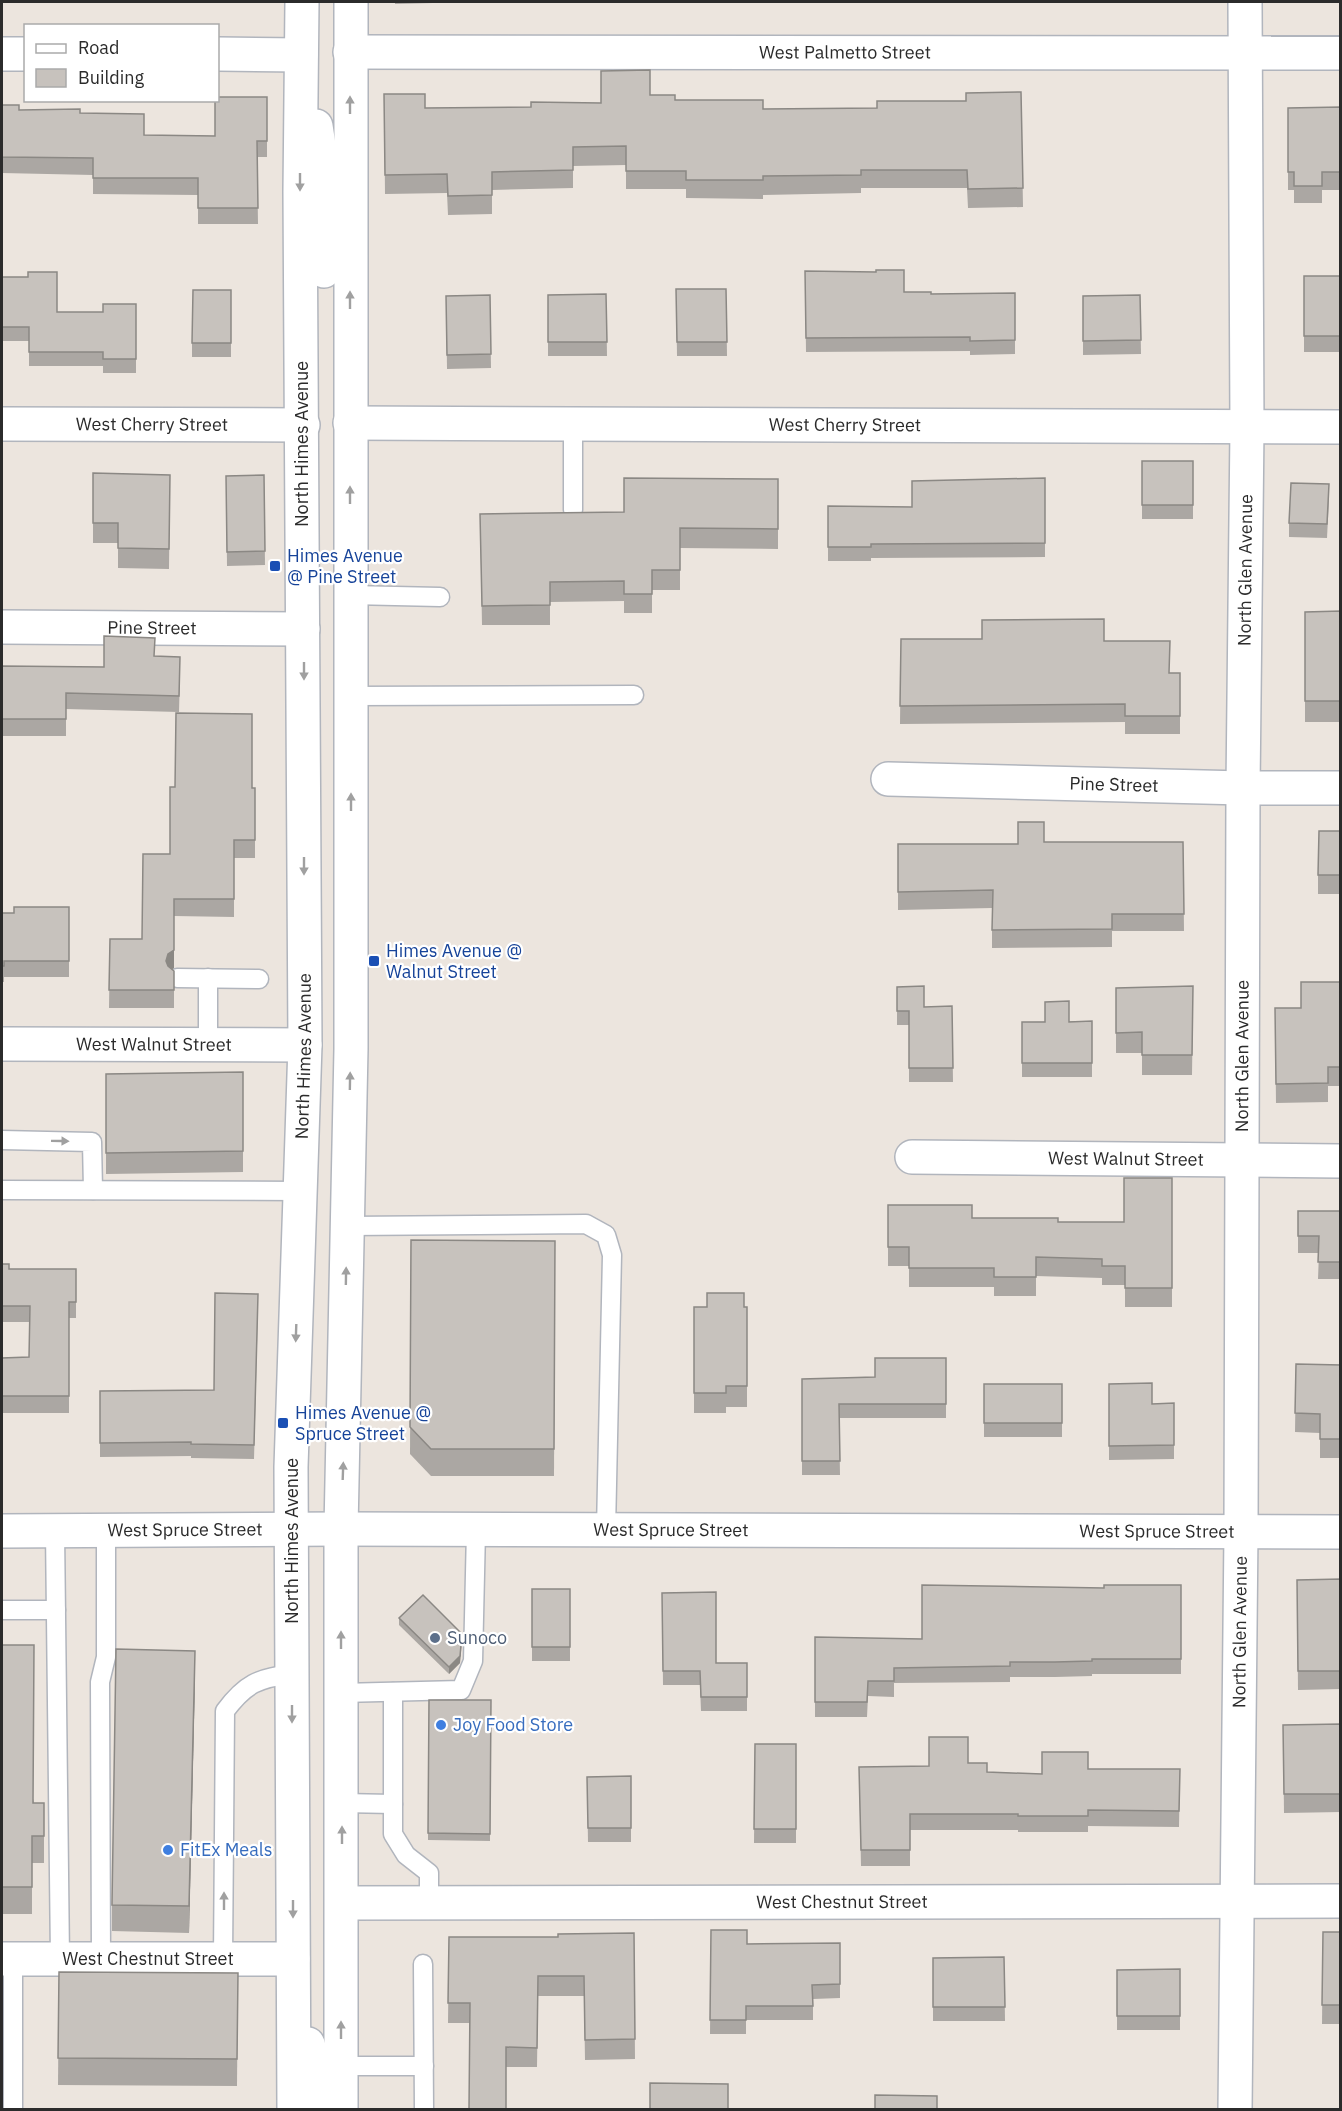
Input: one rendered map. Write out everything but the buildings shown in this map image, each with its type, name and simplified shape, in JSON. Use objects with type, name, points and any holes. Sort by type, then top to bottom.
[{"type":"street","name":"North Himes Avenue","points":[[294,2109],[291,1529],[305,1045],[302,2]]},
{"type":"street","points":[[341,2109],[341,1529],[351,1049],[351,2]]},
{"type":"street","name":"North Glen Avenue","points":[[1235,2109],[1241,1532],[1243,788],[1247,428],[1245,2]]},
{"type":"street","name":"West Palmetto Street","points":[[350,52],[1341,53]]},
{"type":"street","points":[[2,54],[24,54]]},
{"type":"street","points":[[219,54],[301,68],[319,138],[323,171],[324,397],[333,416],[341,422],[350,423]]},
{"type":"street","name":"West Cherry Street","points":[[350,423],[1341,427]]},
{"type":"street","name":"West Cherry Street","points":[[2,424],[303,425]]},
{"type":"street","points":[[303,425],[315,436],[321,453],[328,481],[328,520],[351,596]]},
{"type":"street","name":"Pine Street","points":[[2,627],[303,629]]},
{"type":"street","name":"Pine Street","points":[[888,778],[1243,788],[1341,788]]},
{"type":"street","name":"West Walnut Street","points":[[2,1044],[305,1045]]},
{"type":"street","name":"West Walnut Street","points":[[912,1157],[1341,1161]]},
{"type":"street","name":"West Spruce Street","points":[[2,1531],[341,1529],[1341,1532]]},
{"type":"street","name":"West Chestnut Street","points":[[342,1904],[1341,1902]]},
{"type":"street","name":"West Chestnut Street","points":[[7,1959],[293,1959]]},
{"type":"street","points":[[293,2006],[305,2033],[313,2061],[317,2109]]},
{"type":"lane","points":[[573,424],[573,510]]},
{"type":"lane","points":[[351,596],[440,597]]},
{"type":"lane","points":[[351,696],[634,695]]},
{"type":"lane","points":[[177,978],[259,979]]},
{"type":"lane","points":[[208,978],[208,1045]]},
{"type":"lane","points":[[2,1140],[93,1142],[93,1190]]},
{"type":"lane","points":[[2,1190],[301,1191]]},
{"type":"lane","points":[[347,1226],[586,1224],[606,1235],[612,1255],[606,1530]]},
{"type":"lane","points":[[100,1959],[100,1682],[106,1657],[106,1530]]},
{"type":"lane","points":[[341,1693],[461,1690],[473,1661],[476,1530]]},
{"type":"lane","points":[[55,1531],[60,1959]]},
{"type":"lane","points":[[2,1610],[56,1610]]},
{"type":"lane","points":[[223,1959],[225,1711],[238,1693],[266,1677],[292,1674]]},
{"type":"lane","points":[[393,1692],[393,1834],[406,1855],[429,1873],[429,1903]]},
{"type":"lane","points":[[342,1803],[393,1804]]},
{"type":"lane","points":[[7,1959],[13,2109]]},
{"type":"lane","points":[[423,1964],[424,2109]]},
{"type":"lane","points":[[341,2066],[424,2066]]},
{"type":"place","name":"Himes Avenue @ Pine Street","points":[[275,566]]},
{"type":"place","name":"Himes Avenue @ Walnut Street","points":[[374,961]]},
{"type":"place","name":"Himes Avenue @ Spruce Street","points":[[283,1423]]},
{"type":"place","name":"Sunoco","points":[[435,1638]]},
{"type":"place","name":"Joy Food Store","points":[[441,1725]]},
{"type":"place","name":"FitEx Meals","points":[[168,1850]]}]
